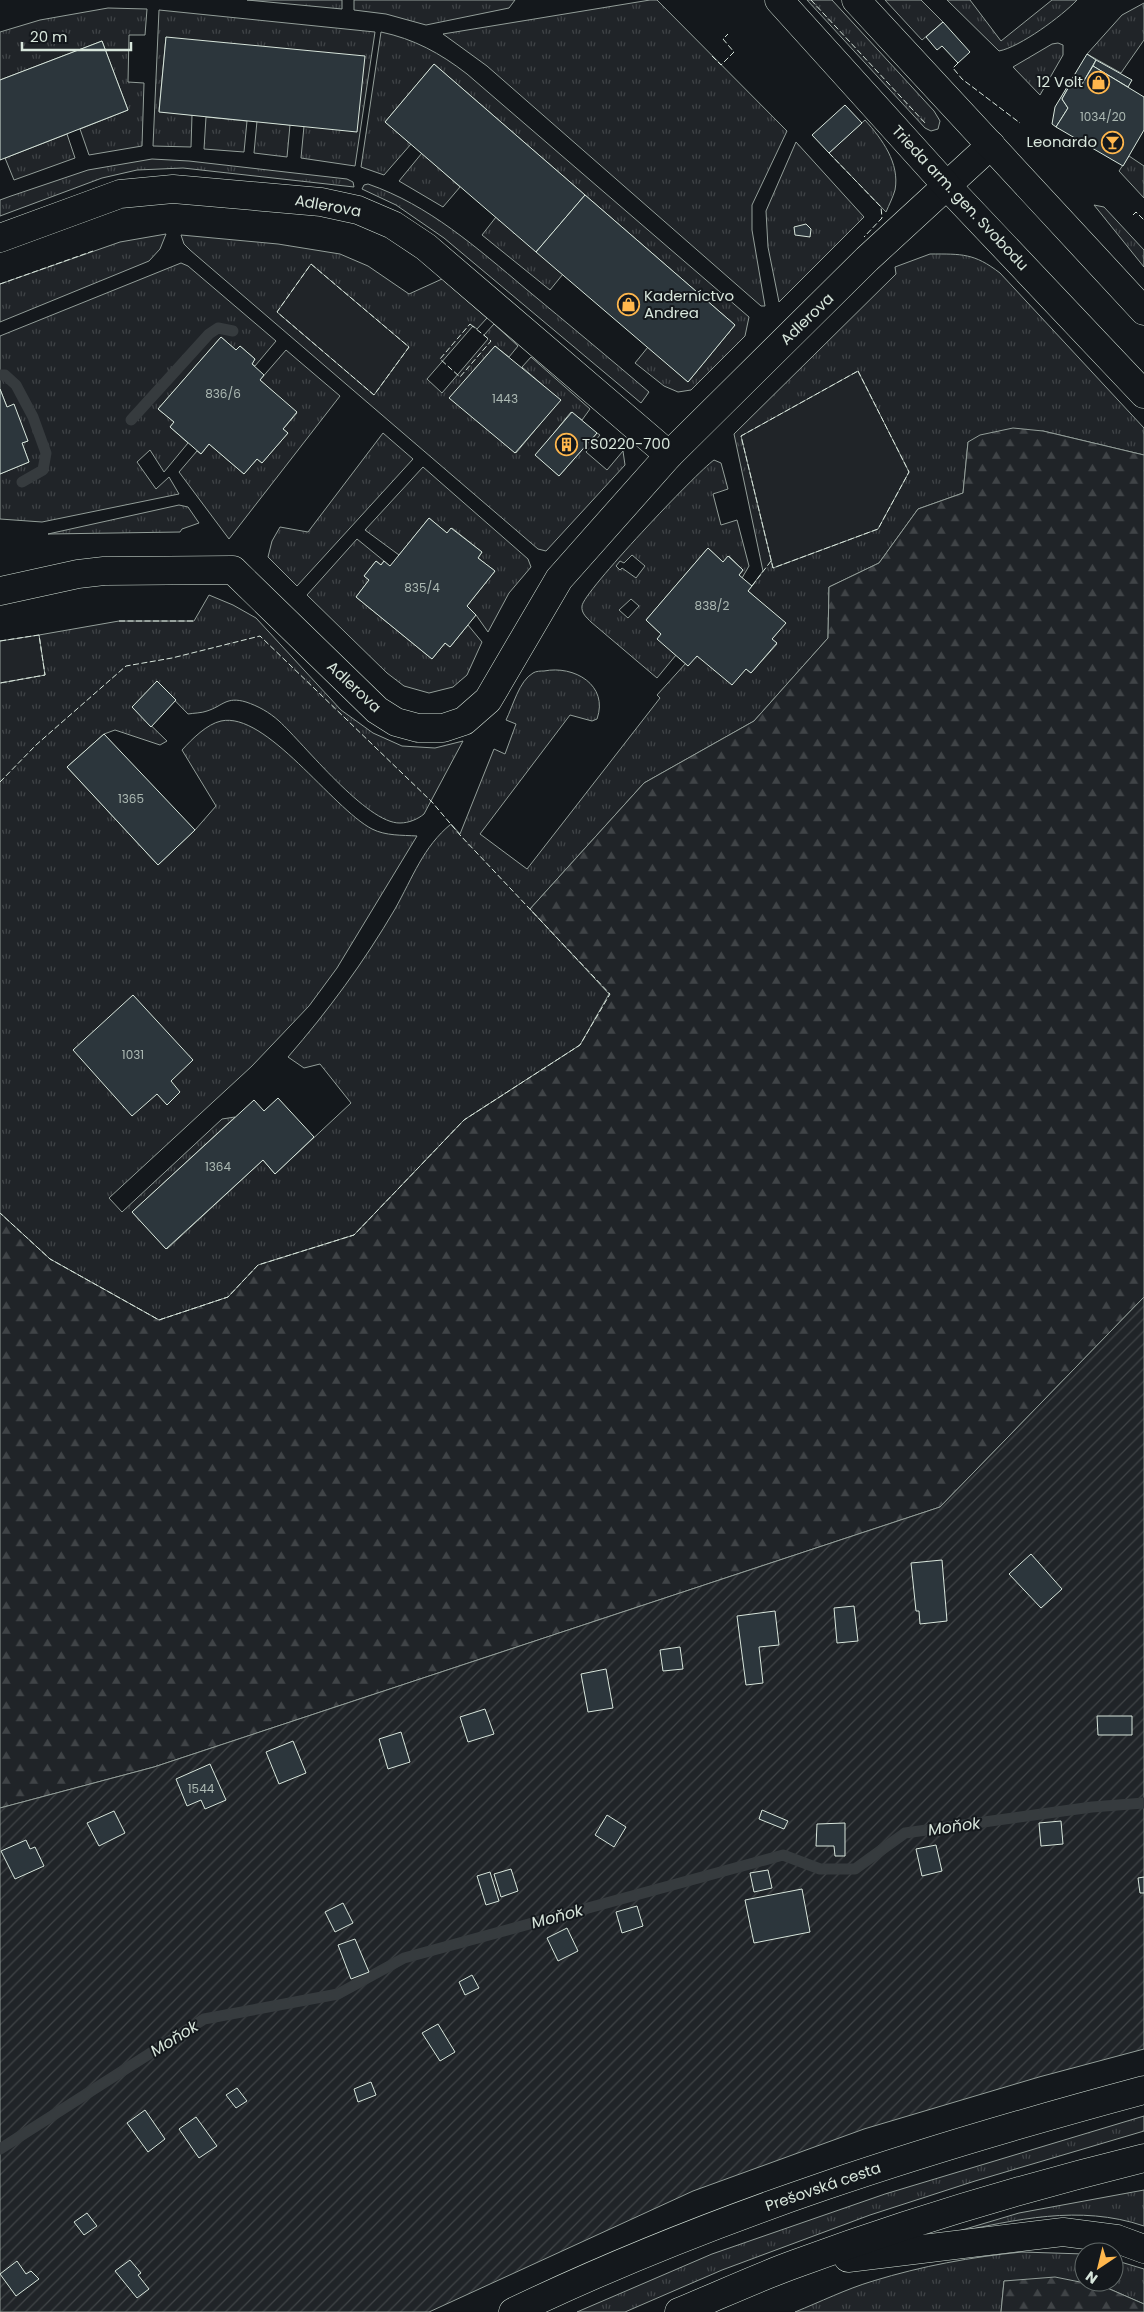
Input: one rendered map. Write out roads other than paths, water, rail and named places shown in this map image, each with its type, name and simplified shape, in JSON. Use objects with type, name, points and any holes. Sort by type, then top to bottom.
[{"type":"main road","name":"Trieda arm. gen. Svobodu","points":[[778,0],[947,186],[1134,378],[1144,394]]},
{"type":"main road","points":[[856,0],[1144,311]]},
{"type":"main road","name":"Adlerova","points":[[0,591],[78,574],[104,571],[232,570],[377,710],[396,722],[418,728],[443,728],[464,721],[488,700],[559,579],[669,455],[867,259],[991,145]]},
{"type":"main road","name":"Adlerova","points":[[0,238],[120,194],[164,189],[321,202],[358,210],[393,225],[426,247],[669,455]]},
{"type":"main road","name":"Prešovská cesta","points":[[513,2312],[586,2277],[796,2194],[1009,2126],[1144,2090]]},
{"type":"main road","points":[[679,2312],[794,2264],[917,2222],[1029,2188],[1144,2158]]},
{"type":"main road","points":[[794,2264],[1063,2232],[1117,2239],[1144,2249]]},
{"type":"waterway","points":[[131,420],[209,334],[218,328],[233,331]]},
{"type":"waterway","points":[[0,375],[5,375],[16,385],[33,417],[46,453],[43,470],[22,482]]},
{"type":"waterway","name":"Moňok","points":[[0,2149],[204,2019],[338,1994],[404,1958],[783,1855],[820,1869],[855,1869],[905,1833],[1092,1807],[1144,1803]]},
{"type":"place","name":"12 Volt","points":[[1099,82]]},
{"type":"place","name":"Leonardo","points":[[1113,142]]},
{"type":"place","name":"Kaderníctvo Andrea","points":[[628,305]]},
{"type":"place","name":"TS0220-700","points":[[566,444]]}]
